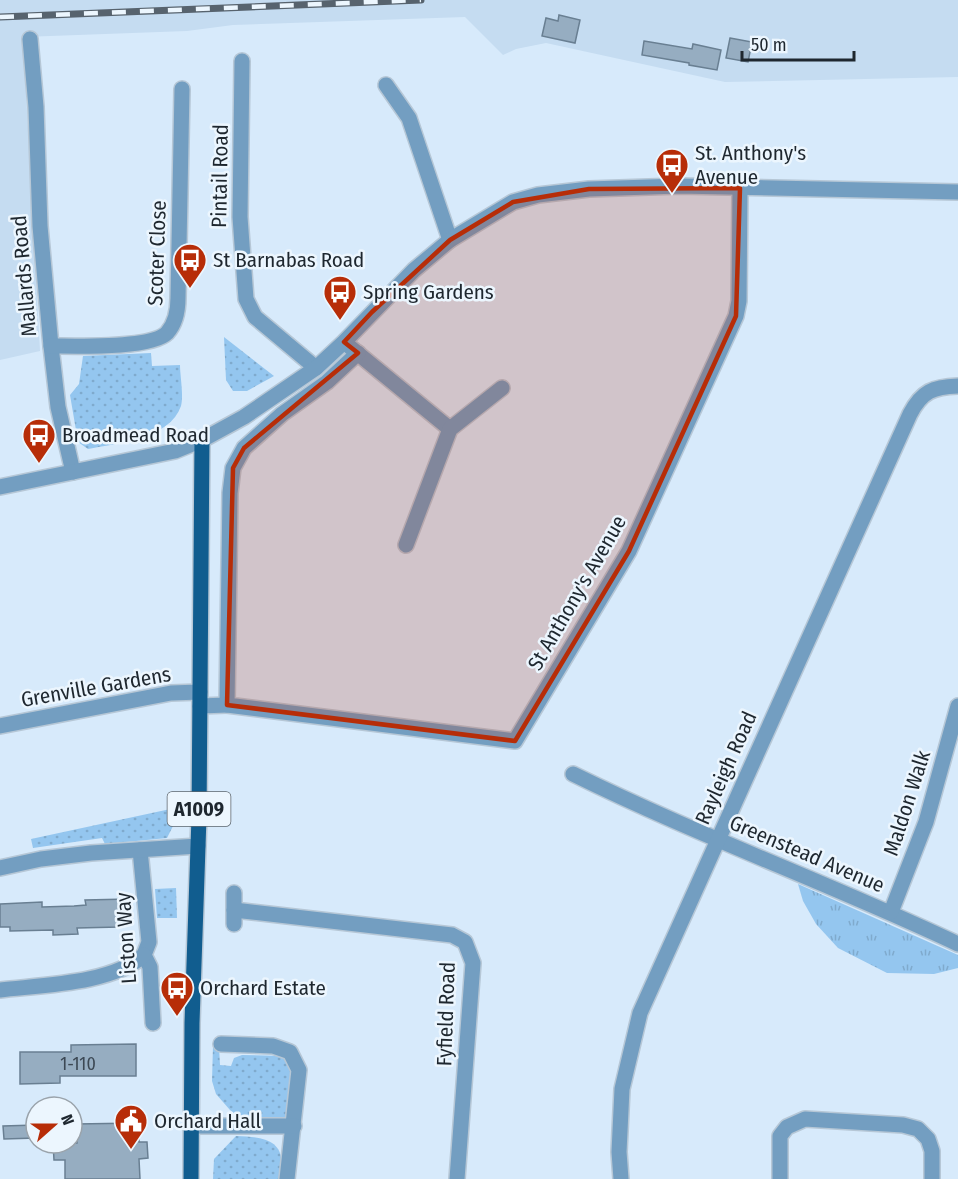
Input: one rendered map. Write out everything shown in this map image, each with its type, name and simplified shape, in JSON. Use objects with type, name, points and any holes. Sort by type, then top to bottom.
[{"type":"main road","name":"A1009","points":[[191,1179],[192,1023],[198,846],[202,440]]},
{"type":"street","name":"Mallards Road","points":[[30,39],[36,107],[40,226],[51,346],[58,407],[72,472]]},
{"type":"street","name":"Pintail Road","points":[[242,61],[240,217],[246,299],[255,317],[316,368]]},
{"type":"street","points":[[386,85],[409,118],[450,240]]},
{"type":"street","name":"Scoter Close","points":[[51,346],[151,342],[167,333],[174,324],[178,312],[182,89]]},
{"type":"street","points":[[0,487],[175,451],[202,440],[244,417],[316,368],[414,270],[450,240],[513,202],[538,195],[600,189],[679,186],[958,192]]},
{"type":"street","name":"St Anthony's Avenue","points":[[200,699],[227,705],[515,741],[629,551],[736,316],[739,302],[740,188]]},
{"type":"street","points":[[344,342],[450,429]]},
{"type":"street","points":[[227,705],[230,492],[233,468],[244,448],[282,414],[327,382],[358,353]]},
{"type":"street","name":"Rayleigh Road","points":[[621,1179],[619,1152],[622,1089],[640,1014],[717,838],[916,402],[935,388],[958,386]]},
{"type":"street","points":[[406,545],[450,429],[502,388]]},
{"type":"street","name":"Grenville Gardens","points":[[0,726],[171,693],[200,699]]},
{"type":"street","name":"Maldon Walk","points":[[891,912],[926,822],[958,706]]},
{"type":"street","name":"Greenstead Avenue","points":[[573,774],[639,807],[891,912],[958,944]]},
{"type":"street","points":[[0,868],[41,859],[198,846]]},
{"type":"street","name":"Liston Way","points":[[140,850],[148,933],[144,956],[150,967],[153,1023]]},
{"type":"street","name":"Fyfield Road","points":[[234,893],[234,917],[452,935],[465,942],[473,963],[457,1179]]},
{"type":"street","points":[[0,990],[104,976],[134,964],[144,956]]},
{"type":"street","points":[[221,1044],[273,1046],[290,1052],[299,1070],[287,1179]]},
{"type":"street","points":[[780,1179],[780,1136],[787,1126],[805,1119],[903,1125],[918,1129],[928,1139],[932,1151],[932,1179]]},
{"type":"street","points":[[192,1126],[294,1126]]},
{"type":"highlighted area","points":[[740,188],[736,316],[629,551],[515,741],[227,705],[233,468],[244,448],[358,353],[344,342],[372,312],[450,240],[513,202],[589,189]]},
{"type":"shaded area","points":[[0,0],[958,0],[958,77],[725,82],[546,43],[516,49],[503,55],[465,17],[233,25],[187,31],[23,37],[40,351],[0,360]]},
{"type":"green space","points":[[224,337],[274,376],[247,391],[233,391],[226,380]]},
{"type":"green space","points":[[151,353],[152,366],[180,365],[182,402],[175,417],[166,426],[141,438],[88,449],[78,442],[70,395],[79,384],[83,356]]},
{"type":"green space","points":[[175,808],[175,822],[167,838],[105,844],[102,838],[33,848],[31,839]]},
{"type":"green space","points":[[798,884],[958,955],[958,968],[934,974],[887,973],[838,948],[816,924],[803,901]]},
{"type":"green space","points":[[176,888],[177,918],[157,918],[155,889]]},
{"type":"green space","points":[[213,1046],[219,1047],[220,1065],[231,1066],[234,1058],[242,1055],[283,1056],[292,1063],[291,1101],[284,1121],[239,1117],[230,1110],[216,1094],[212,1081]]},
{"type":"green space","points":[[236,1136],[266,1140],[278,1149],[281,1156],[279,1179],[213,1179],[214,1159]]},
{"type":"building","points":[[559,15],[580,20],[575,43],[542,36],[546,18],[558,21]]},
{"type":"building","points":[[730,38],[752,42],[748,62],[726,58]]},
{"type":"building","points":[[644,41],[692,49],[693,44],[721,50],[717,70],[642,55]]},
{"type":"building","points":[[129,899],[130,922],[118,922],[119,927],[77,928],[78,934],[53,935],[53,930],[10,931],[10,927],[0,927],[0,904],[42,902],[42,907],[74,906],[86,905],[85,900]]},
{"type":"building","points":[[136,1044],[136,1076],[60,1076],[60,1083],[20,1084],[20,1052],[71,1052],[71,1045]]},
{"type":"building","points":[[138,1123],[139,1142],[147,1142],[148,1158],[139,1159],[140,1179],[65,1179],[65,1160],[54,1160],[54,1155],[84,1155],[84,1124]]},
{"type":"building","points":[[24,1125],[24,1138],[4,1139],[3,1126]]},
{"type":"railway","points":[[0,17],[421,0]]},
{"type":"place","name":"St. Anthony's Avenue","points":[[672,194]]},
{"type":"place","name":"St Barnabas Road","points":[[190,289]]},
{"type":"place","name":"Spring Gardens","points":[[340,321]]},
{"type":"place","name":"Broadmead Road","points":[[39,464]]},
{"type":"place","name":"Orchard Estate","points":[[177,1017]]},
{"type":"place","name":"Orchard Hall","points":[[131,1150]]}]
